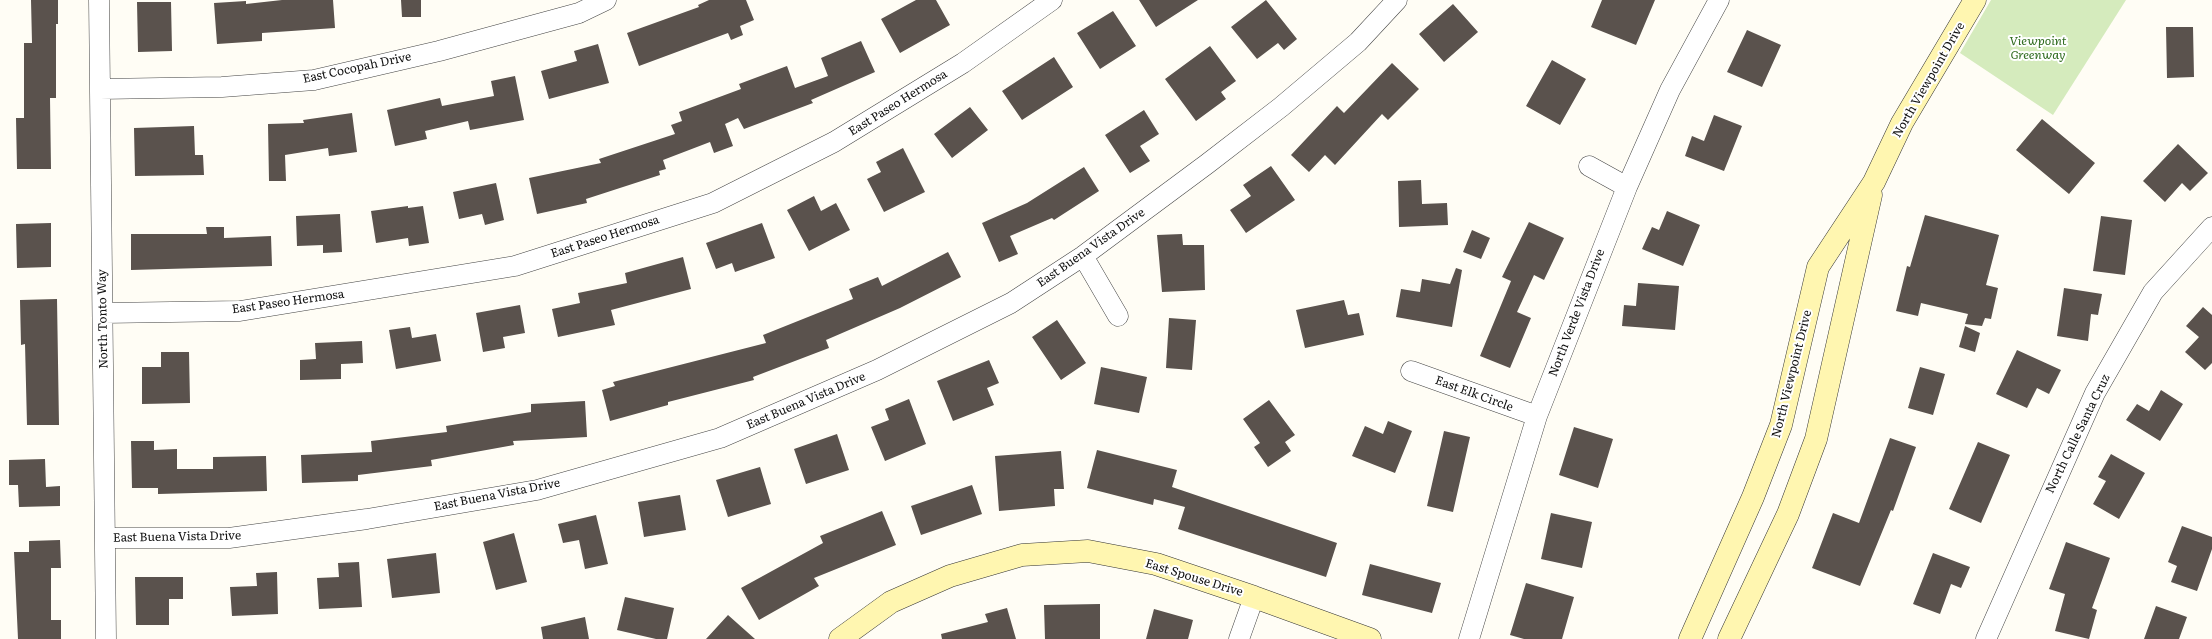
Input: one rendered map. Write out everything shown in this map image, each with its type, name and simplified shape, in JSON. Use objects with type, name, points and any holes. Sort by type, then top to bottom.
[{"type":"street","name":"North Tonto Way","points":[[99,0],[106,639]]},
{"type":"street","name":"East Cocopah Drive","points":[[100,89],[222,87],[314,80],[461,45],[578,13],[606,0]]},
{"type":"street","name":"East Paseo Hermosa","points":[[103,313],[240,311],[515,266],[713,203],[834,142],[963,63],[1052,0]]},
{"type":"street","name":"East Buena Vista Drive","points":[[106,538],[229,538],[367,519],[537,490],[720,438],[877,370],[1011,303],[1083,256],[1281,107],[1358,42],[1397,0]]},
{"type":"street","name":"North Verde Vista Drive","points":[[1469,639],[1537,416],[1627,187],[1670,90],[1719,0]]},
{"type":"street","name":"North Viewpoint Drive","points":[[1690,639],[1753,497],[1781,425],[1818,266],[1874,182],[1902,123],[1975,0]]},
{"type":"street","points":[[1589,166],[1627,187]]},
{"type":"street","name":"North Viewpoint Drive","points":[[1729,639],[1788,514],[1816,439],[1874,182]]},
{"type":"street","name":"North Calle Santa Cruz","points":[[1986,639],[2095,393],[2153,292],[2212,227]]},
{"type":"street","points":[[1083,256],[1118,316]]},
{"type":"street","name":"East Elk Circle","points":[[1411,371],[1537,416]]},
{"type":"street","name":"East Spouse Drive","points":[[840,639],[891,602],[950,576],[1022,555],[1088,551],[1156,564],[1254,597],[1370,639]]},
{"type":"street","points":[[1239,639],[1254,597]]},
{"type":"green space","name":"Viewpoint Greenway","points":[[1991,0],[2126,0],[2053,115],[1960,53]]},
{"type":"building","points":[[31,0],[58,0],[58,24],[56,24],[56,98],[50,98],[51,169],[17,169],[16,118],[24,118],[24,43],[32,43]]},
{"type":"building","points":[[282,0],[333,0],[335,28],[262,33],[262,41],[217,44],[214,3],[246,1],[246,4]]},
{"type":"building","points":[[401,0],[421,0],[421,17],[402,17]]},
{"type":"building","points":[[709,0],[746,0],[754,20],[740,26],[743,35],[731,40],[728,33],[639,66],[627,33],[699,7],[698,5]]},
{"type":"building","points":[[916,0],[936,0],[950,25],[900,53],[881,19]]},
{"type":"building","points":[[1139,0],[1198,0],[1156,27]]},
{"type":"building","points":[[1266,0],[1297,39],[1284,50],[1278,43],[1257,59],[1231,27]]},
{"type":"building","points":[[1602,0],[1655,0],[1636,45],[1591,27]]},
{"type":"building","points":[[137,2],[171,2],[172,51],[138,52]]},
{"type":"building","points":[[1453,4],[1478,32],[1444,62],[1419,34]]},
{"type":"building","points":[[1113,11],[1136,46],[1100,69],[1077,33]]},
{"type":"building","points":[[2166,27],[2193,27],[2194,77],[2167,78]]},
{"type":"building","points":[[1747,30],[1781,45],[1762,87],[1727,72]]},
{"type":"building","points":[[861,41],[875,72],[811,100],[813,103],[744,129],[738,118],[725,124],[733,146],[714,153],[710,142],[663,160],[666,169],[659,171],[660,175],[586,199],[587,203],[537,214],[529,178],[601,163],[599,159],[675,134],[671,125],[682,121],[679,112],[741,89],[739,84],[787,66],[795,88],[828,76],[821,58]]},
{"type":"building","points":[[598,44],[609,83],[549,99],[541,71],[577,61],[574,51]]},
{"type":"building","points":[[1210,46],[1236,81],[1221,92],[1226,99],[1196,121],[1165,79]]},
{"type":"building","points":[[1054,57],[1073,87],[1022,120],[1002,91]]},
{"type":"building","points":[[1552,60],[1586,79],[1560,125],[1526,106]]},
{"type":"building","points":[[1392,63],[1419,89],[1388,120],[1382,114],[1335,165],[1325,155],[1309,172],[1291,155],[1337,106],[1344,113]]},
{"type":"building","points":[[515,76],[524,120],[470,130],[468,121],[425,131],[427,139],[395,146],[387,110],[440,98],[442,106],[494,96],[491,81]]},
{"type":"building","points":[[970,107],[988,130],[952,158],[934,134]]},
{"type":"building","points":[[1144,110],[1159,134],[1140,146],[1150,161],[1130,173],[1105,135]]},
{"type":"building","points":[[352,113],[357,152],[329,156],[328,148],[285,155],[286,181],[269,181],[268,124],[304,123],[303,120]]},
{"type":"building","points":[[1714,115],[1742,126],[1724,171],[1685,156],[1692,136],[1704,141]]},
{"type":"building","points":[[2042,119],[2095,163],[2069,194],[2016,150]]},
{"type":"building","points":[[194,126],[195,155],[203,155],[204,175],[135,176],[134,128]]},
{"type":"building","points":[[2178,144],[2208,173],[2190,191],[2182,183],[2165,202],[2143,181]]},
{"type":"building","points":[[903,148],[925,192],[884,212],[867,179],[881,172],[876,162]]},
{"type":"building","points":[[1271,166],[1295,200],[1246,233],[1230,210],[1251,196],[1243,185]]},
{"type":"building","points":[[1084,167],[1099,191],[1054,220],[1052,218],[1010,236],[1018,254],[999,262],[982,223],[1027,203]]},
{"type":"building","points":[[1421,180],[1422,204],[1447,203],[1448,225],[1399,227],[1398,181]]},
{"type":"building","points":[[496,183],[504,220],[485,225],[482,214],[459,219],[453,192]]},
{"type":"building","points":[[814,196],[821,211],[836,203],[850,230],[809,251],[787,210]]},
{"type":"building","points":[[408,206],[408,208],[423,206],[429,243],[409,246],[408,238],[376,243],[371,211]]},
{"type":"building","points":[[1667,211],[1700,225],[1683,266],[1642,249],[1652,227],[1659,230]]},
{"type":"building","points":[[340,214],[342,252],[323,253],[323,245],[297,246],[296,216]]},
{"type":"building","points":[[1925,215],[1999,235],[1986,285],[1998,288],[1991,319],[1985,318],[1982,326],[1965,324],[1968,314],[1921,303],[1918,316],[1896,311],[1907,266],[1910,267]]},
{"type":"building","points":[[2101,216],[2132,220],[2125,275],[2093,271]]},
{"type":"building","points":[[1529,222],[1564,238],[1544,280],[1534,275],[1517,312],[1531,318],[1510,368],[1480,356],[1511,281],[1502,277]]},
{"type":"building","points":[[51,223],[51,267],[17,268],[16,224]]},
{"type":"building","points":[[762,223],[775,258],[735,272],[732,263],[716,269],[706,243]]},
{"type":"building","points":[[206,227],[224,227],[224,238],[271,236],[272,266],[131,270],[131,234],[207,234]]},
{"type":"building","points":[[1472,230],[1490,238],[1481,259],[1463,252]]},
{"type":"building","points":[[1182,234],[1183,245],[1204,245],[1205,290],[1162,292],[1157,235]]},
{"type":"building","points":[[948,252],[961,277],[900,308],[826,340],[829,348],[753,377],[754,380],[668,402],[668,405],[610,421],[602,390],[615,386],[613,382],[766,343],[763,335],[853,299],[849,289],[878,277],[882,286]]},
{"type":"building","points":[[683,257],[691,289],[611,310],[615,325],[558,337],[552,309],[580,303],[578,293],[627,283],[625,273]]},
{"type":"building","points":[[1456,268],[1462,270],[1452,327],[1396,317],[1401,289],[1420,292],[1422,279],[1450,284]]},
{"type":"building","points":[[1638,283],[1679,286],[1675,330],[1622,326],[1624,305],[1636,306]]},
{"type":"building","points":[[2064,288],[2102,294],[2098,315],[2091,314],[2088,341],[2057,336]]},
{"type":"building","points":[[57,299],[59,425],[27,425],[25,344],[21,345],[20,300]]},
{"type":"building","points":[[1344,300],[1348,315],[1359,313],[1364,335],[1305,348],[1296,310]]},
{"type":"building","points":[[520,305],[525,333],[503,337],[505,348],[483,352],[476,313]]},
{"type":"building","points":[[2203,307],[2212,315],[2212,363],[2205,370],[2185,352],[2199,337],[2186,326]]},
{"type":"building","points":[[1169,318],[1196,320],[1192,370],[1166,368]]},
{"type":"building","points":[[1057,320],[1086,363],[1061,380],[1032,337]]},
{"type":"building","points":[[1965,326],[1980,333],[1975,352],[1959,347]]},
{"type":"building","points":[[410,327],[412,338],[436,334],[441,361],[396,369],[389,330]]},
{"type":"building","points":[[362,341],[363,363],[341,364],[341,379],[300,380],[300,360],[316,359],[315,343]]},
{"type":"building","points":[[2017,350],[2061,370],[2049,394],[2037,388],[2027,408],[1996,394]]},
{"type":"building","points":[[161,352],[189,352],[190,403],[142,404],[142,367],[161,367]]},
{"type":"building","points":[[989,360],[999,383],[987,388],[994,405],[953,421],[937,381]]},
{"type":"building","points":[[1101,367],[1147,377],[1139,413],[1094,404]]},
{"type":"building","points":[[1920,367],[1945,374],[1933,415],[1908,408]]},
{"type":"building","points":[[2161,390],[2183,404],[2160,441],[2126,420],[2137,404],[2149,411]]},
{"type":"building","points":[[909,399],[926,444],[885,461],[871,427],[889,420],[885,409]]},
{"type":"building","points":[[1269,400],[1295,435],[1285,442],[1291,451],[1268,467],[1254,447],[1260,443],[1243,419]]},
{"type":"building","points":[[585,401],[587,437],[513,441],[514,445],[431,460],[432,466],[358,475],[358,481],[302,483],[301,455],[372,452],[371,441],[447,432],[446,426],[531,412],[531,404]]},
{"type":"building","points":[[1388,421],[1412,431],[1395,473],[1352,456],[1365,426],[1383,434]]},
{"type":"building","points":[[1574,427],[1613,439],[1598,488],[1559,475]]},
{"type":"building","points":[[1444,431],[1470,437],[1453,512],[1427,506]]},
{"type":"building","points":[[837,434],[849,470],[806,484],[794,449]]},
{"type":"building","points":[[1890,438],[1916,447],[1893,511],[1891,510],[1860,586],[1812,568],[1833,513],[1859,523]]},
{"type":"building","points":[[131,441],[154,441],[154,450],[177,449],[177,469],[213,469],[213,457],[266,456],[267,491],[158,494],[158,488],[132,488]]},
{"type":"building","points":[[1978,442],[2010,455],[1981,523],[1949,509]]},
{"type":"building","points":[[1097,450],[1177,470],[1172,487],[1337,543],[1326,577],[1178,529],[1185,507],[1154,499],[1153,505],[1087,488]]},
{"type":"building","points":[[1061,451],[1064,489],[1054,489],[1055,506],[999,511],[995,456]]},
{"type":"building","points":[[2111,454],[2145,473],[2119,519],[2093,504],[2106,481],[2098,477]]},
{"type":"building","points":[[45,459],[46,487],[60,486],[60,506],[19,507],[18,485],[9,485],[9,460]]},
{"type":"building","points":[[760,467],[771,504],[728,517],[716,480]]},
{"type":"building","points":[[972,485],[982,514],[921,535],[911,506]]},
{"type":"building","points":[[680,495],[686,530],[644,537],[638,502]]},
{"type":"building","points":[[882,511],[896,545],[814,578],[819,586],[759,620],[741,588],[823,543],[820,536]]},
{"type":"building","points":[[1551,513],[1592,522],[1582,568],[1541,559]]},
{"type":"building","points":[[596,515],[608,564],[585,569],[579,540],[563,543],[558,524]]},
{"type":"building","points":[[2182,526],[2212,537],[2212,549],[2197,591],[2171,582],[2177,566],[2168,562]]},
{"type":"building","points":[[514,533],[527,582],[496,590],[483,542]]},
{"type":"building","points":[[60,540],[61,568],[51,568],[51,620],[61,620],[61,639],[18,639],[14,552],[29,552],[29,541]]},
{"type":"building","points":[[2066,542],[2110,558],[2092,608],[2097,610],[2089,639],[2055,631],[2065,594],[2049,589]]},
{"type":"building","points":[[436,553],[440,593],[392,598],[387,559]]},
{"type":"building","points":[[1933,553],[1970,567],[1961,588],[1951,584],[1940,614],[1913,604]]},
{"type":"building","points":[[359,562],[362,607],[319,609],[317,578],[339,577],[338,563]]},
{"type":"building","points":[[1370,564],[1441,583],[1432,613],[1362,595]]},
{"type":"building","points":[[277,572],[278,614],[232,616],[230,587],[257,586],[256,573]]},
{"type":"building","points":[[135,577],[183,577],[183,599],[169,599],[169,625],[136,625]]},
{"type":"building","points":[[1526,583],[1574,597],[1562,639],[1524,639],[1510,635]]},
{"type":"building","points":[[625,597],[674,608],[667,639],[656,639],[617,630]]},
{"type":"building","points":[[1100,604],[1100,639],[1045,639],[1044,605]]},
{"type":"building","points":[[2156,606],[2187,617],[2179,639],[2144,639]]},
{"type":"building","points":[[1007,608],[1016,639],[942,639],[941,634],[988,622],[985,614]]},
{"type":"building","points":[[1154,609],[1193,620],[1188,639],[1146,639]]},
{"type":"building","points":[[728,615],[755,639],[706,639]]},
{"type":"building","points":[[585,617],[589,639],[543,639],[541,627]]}]
